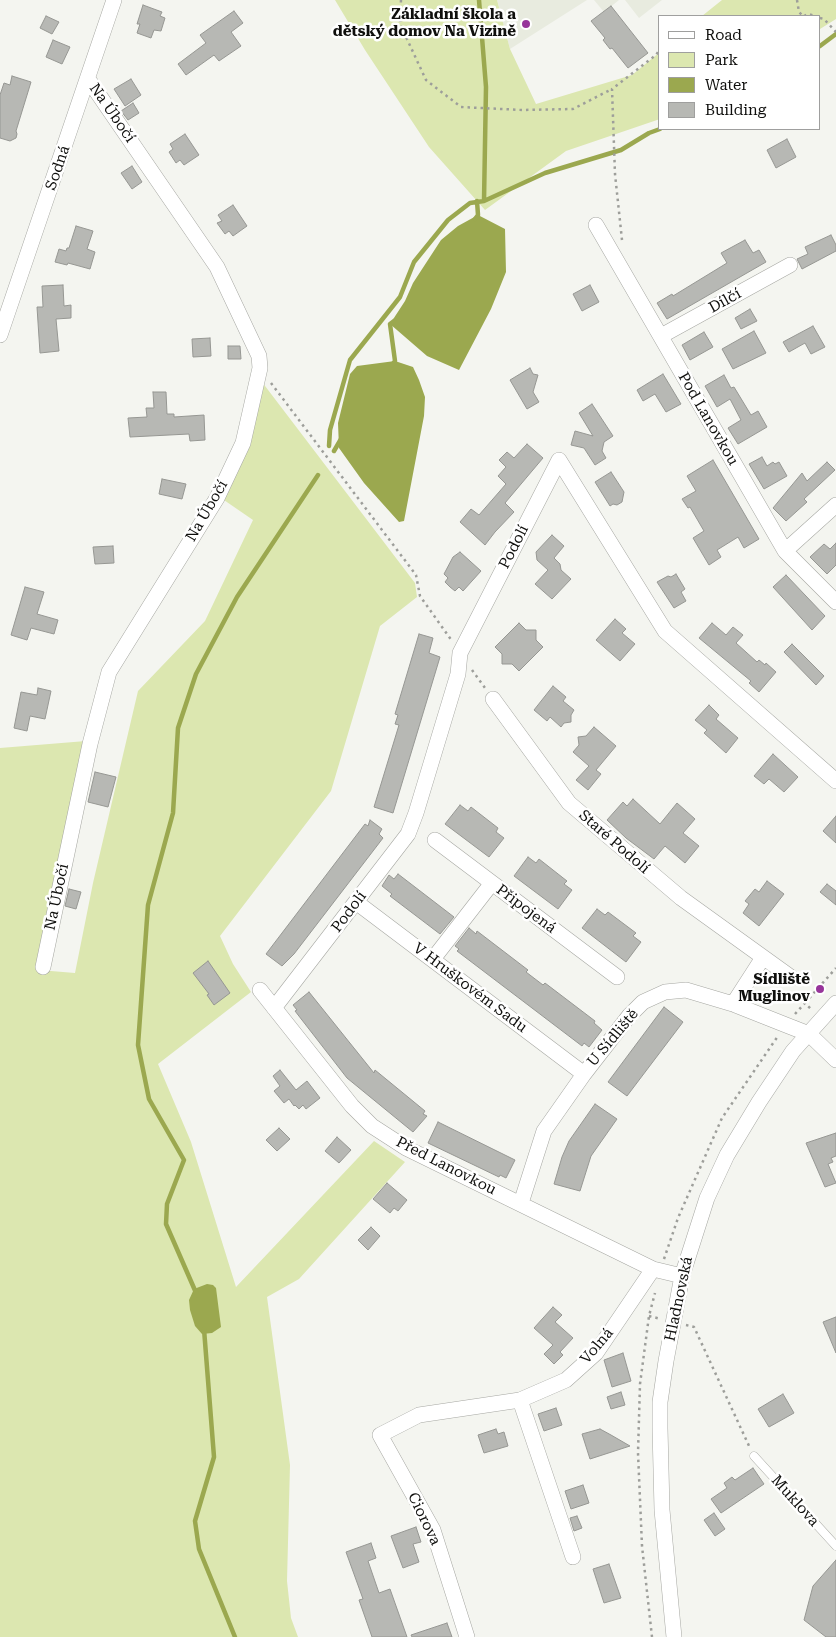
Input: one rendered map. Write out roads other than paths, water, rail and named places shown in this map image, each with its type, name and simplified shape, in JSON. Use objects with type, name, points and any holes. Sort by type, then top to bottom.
[{"type":"street","name":"Sodná","points":[[0,335],[114,0]]},
{"type":"street","name":"Na Úbočí","points":[[43,967],[90,744],[109,672],[217,498],[243,442],[260,368],[260,356],[217,267],[88,79]]},
{"type":"street","name":"Pod Lanovkou","points":[[596,225],[785,551],[836,602]]},
{"type":"street","name":"Dílčí","points":[[661,336],[790,265]]},
{"type":"street","name":"Podolí","points":[[274,1008],[408,834],[458,674],[460,653],[559,460],[665,632],[836,782]]},
{"type":"street","points":[[785,551],[836,505]]},
{"type":"street","name":"Staré Podolí","points":[[493,700],[568,803],[681,898],[792,978]]},
{"type":"street","name":"Připojená","points":[[435,840],[617,977]]},
{"type":"street","points":[[433,960],[492,883]]},
{"type":"street","name":"V Hruškovém Sadu","points":[[356,902],[584,1074]]},
{"type":"street","points":[[732,1004],[762,958]]},
{"type":"street","name":"Před Lanovkou","points":[[260,990],[352,1106],[372,1126],[406,1148],[653,1269],[682,1276]]},
{"type":"street","name":"U Sídliště","points":[[521,1203],[544,1131],[584,1074],[629,1016],[643,1002],[665,992],[686,990],[732,1004],[808,1034]]},
{"type":"street","name":"Hladnovská","points":[[674,1637],[662,1510],[660,1402],[672,1322],[682,1276],[707,1198],[727,1155],[758,1102],[793,1051],[836,1003]]},
{"type":"street","points":[[808,1034],[836,1060]]},
{"type":"street","name":"Volná","points":[[380,1435],[419,1415],[520,1400],[566,1380],[596,1353],[653,1269]]},
{"type":"street","points":[[520,1400],[573,1557]]},
{"type":"street","name":"Ciorova","points":[[380,1435],[433,1530],[468,1637]]},
{"type":"lane","name":"Muklova","points":[[754,1456],[836,1546]]},
{"type":"water","points":[[478,215],[505,229],[506,272],[491,309],[459,370],[427,356],[390,324],[405,301],[413,283],[441,240],[458,226]]},
{"type":"water","points":[[395,361],[413,367],[425,397],[424,416],[404,521],[399,522],[364,483],[339,448],[338,423],[350,374],[357,366]]},
{"type":"water","points":[[207,1284],[213,1285],[216,1288],[221,1327],[212,1333],[202,1334],[195,1326],[189,1300],[194,1289]]},
{"type":"waterway","points":[[329,446],[330,430],[350,360],[400,297],[414,262],[448,220],[470,203],[484,201],[486,87],[479,0]]},
{"type":"waterway","points":[[821,45],[836,34]]},
{"type":"waterway","points":[[484,201],[545,173],[621,150],[658,130]]},
{"type":"waterway","points":[[475,219],[478,215],[477,201]]},
{"type":"waterway","points":[[392,365],[395,361],[390,324],[394,321]]},
{"type":"waterway","points":[[334,451],[341,439]]},
{"type":"waterway","points":[[197,1295],[166,1224],[167,1204],[184,1160],[149,1099],[138,1045],[148,905],[173,813],[178,728],[196,674],[237,597],[318,475]]},
{"type":"waterway","points":[[204,1329],[214,1457],[195,1521],[199,1549],[235,1637]]},
{"type":"place","name":"Základní škola a dětský domov Na Vizině","points":[[526,24]]},
{"type":"place","name":"Sídliště Muglinov","points":[[820,989]]}]
